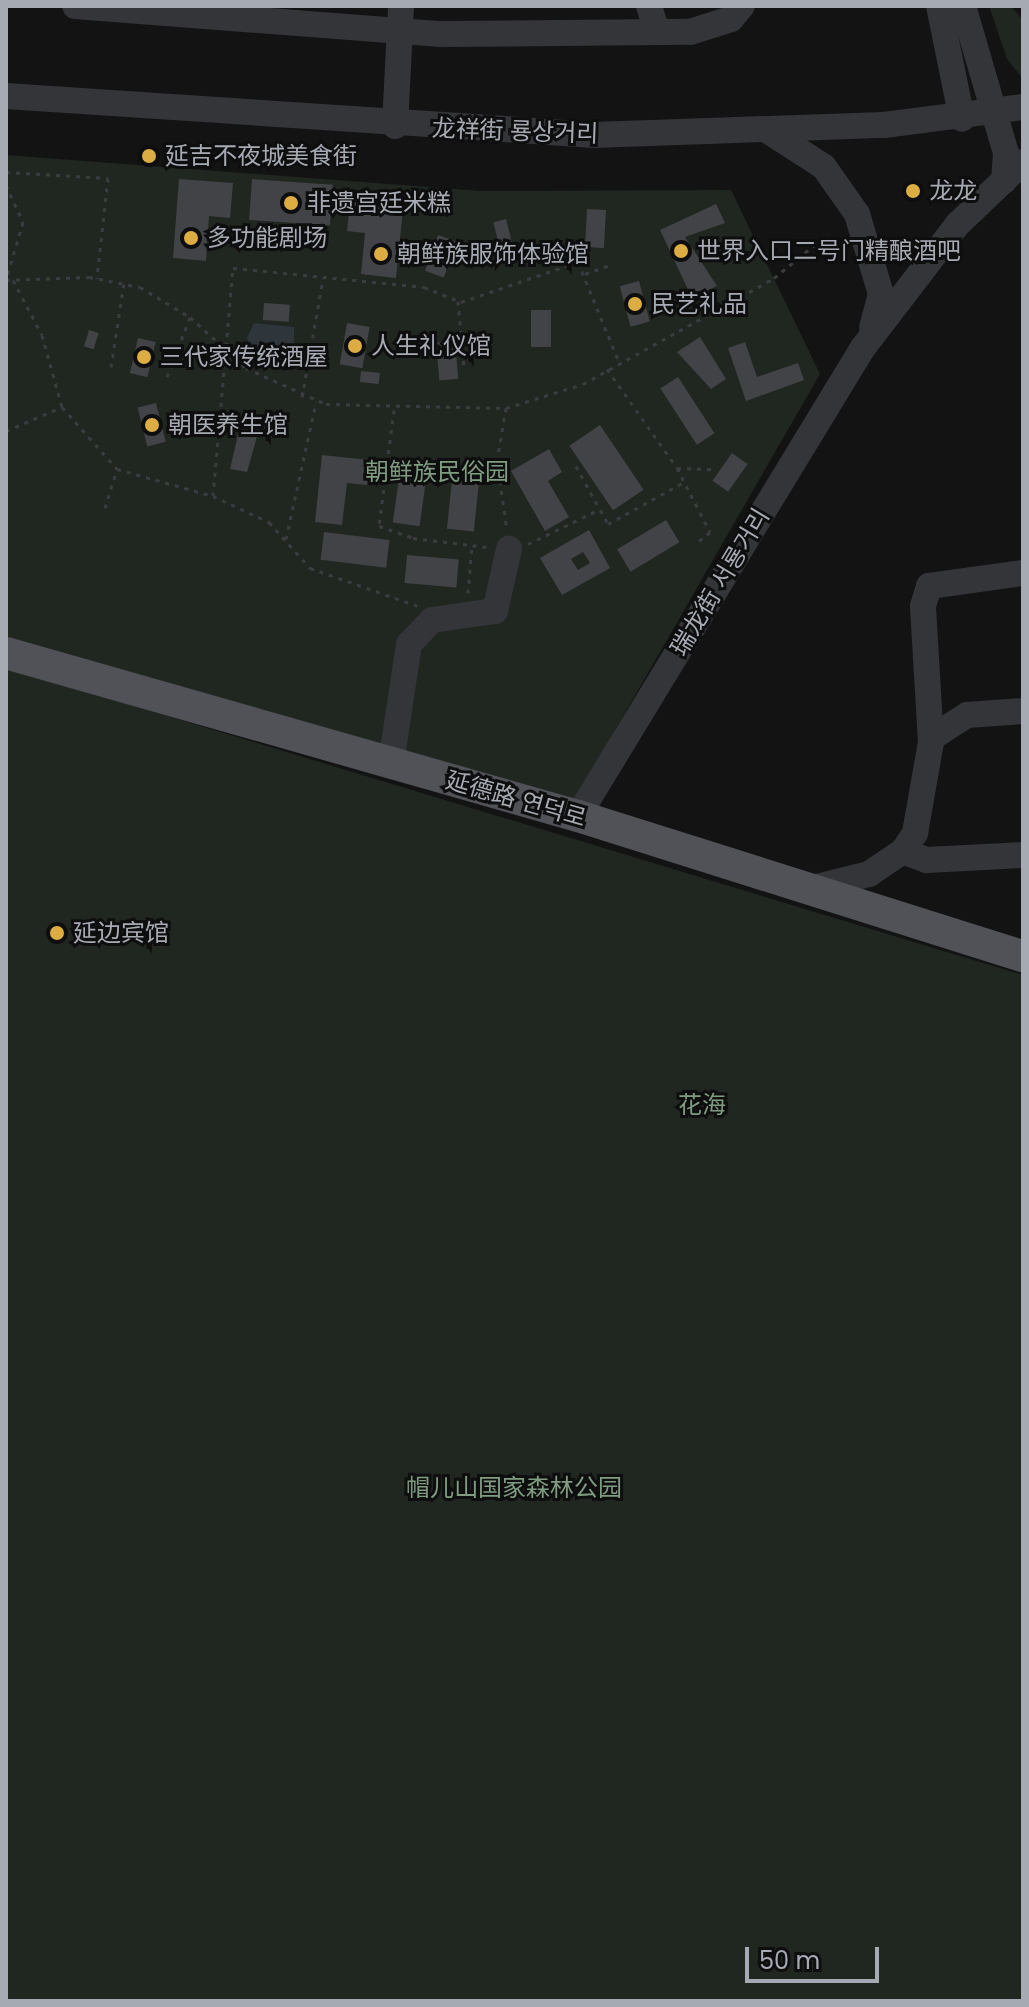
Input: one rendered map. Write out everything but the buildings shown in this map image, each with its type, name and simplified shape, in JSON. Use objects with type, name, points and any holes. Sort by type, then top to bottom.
[{"type":"main road","name":"延德路 연덕로","points":[[6,653],[578,816],[800,890],[1023,956]]},
{"type":"street","points":[[75,6],[401,18],[657,32],[704,30],[742,6]]},
{"type":"street","points":[[649,6],[657,32]]},
{"type":"street","points":[[939,6],[962,119]]},
{"type":"street","points":[[963,6],[1006,153],[1004,181]]},
{"type":"street","points":[[395,126],[401,18]]},
{"type":"street","name":"龙祥街 룡상거리","points":[[6,96],[395,126],[594,135],[962,119],[1023,107]]},
{"type":"street","name":"瑞龙街 서룡거리","points":[[760,129],[806,151],[857,214],[881,294],[862,349]]},
{"type":"street","name":"瑞龙街 서룡거리","points":[[578,816],[862,349],[958,224],[1023,162]]},
{"type":"street","points":[[391,763],[409,644],[432,620],[467,613],[486,614],[501,602],[509,549]]},
{"type":"street","points":[[800,890],[841,884],[903,851],[919,819],[931,738],[924,594],[940,579],[1023,573]]},
{"type":"street","points":[[931,738],[967,715],[1023,711]]},
{"type":"street","points":[[903,851],[927,860],[1023,855]]},
{"type":"path","points":[[6,172],[108,178],[97,278]]},
{"type":"path","points":[[6,185],[23,222],[6,280],[97,278],[124,283],[190,317],[224,351],[302,397],[394,410],[506,408],[551,400],[774,278],[828,234]]},
{"type":"path","points":[[213,496],[233,268],[424,287],[458,301],[578,262],[619,362]]},
{"type":"path","points":[[585,274],[610,265]]},
{"type":"path","points":[[302,397],[323,277]]},
{"type":"path","points":[[13,280],[42,335],[62,407],[117,469],[213,496],[269,522],[310,568],[402,595],[432,620]]},
{"type":"path","points":[[111,367],[124,283]]},
{"type":"path","points":[[458,301],[464,368]]},
{"type":"path","points":[[167,377],[190,317]]},
{"type":"path","points":[[607,369],[677,468],[710,532],[699,541]]},
{"type":"path","points":[[286,539],[316,401]]},
{"type":"path","points":[[6,431],[62,407]]},
{"type":"path","points":[[506,408],[497,461],[509,549]]},
{"type":"path","points":[[394,410],[379,526],[472,545],[509,549],[600,509]]},
{"type":"path","points":[[576,466],[608,524],[684,482]]},
{"type":"path","points":[[677,468],[715,469]]},
{"type":"path","points":[[105,508],[117,469]]},
{"type":"path","points":[[467,613],[472,545]]},
{"type":"green space","points":[[989,6],[1011,6],[1023,20],[1023,79],[1007,59]]},
{"type":"green space","name":"朝鲜族民俗园","points":[[6,155],[481,191],[731,190],[820,374],[576,798],[559,804],[6,639]]},
{"type":"green space","name":"帽儿山国家森林公园","points":[[6,667],[1023,975],[1023,2001],[6,2001]]},
{"type":"shaded area","points":[[254,323],[294,327],[294,362],[255,357],[247,338]]},
{"type":"place","name":"延吉不夜城美食街","points":[[149,156]]},
{"type":"place","name":"龙龙","points":[[913,191]]},
{"type":"place","name":"非遗宫廷米糕","points":[[291,203]]},
{"type":"place","name":"多功能剧场","points":[[191,238]]},
{"type":"place","name":"世界入口二号门精酿酒吧","points":[[681,251]]},
{"type":"place","name":"朝鲜族服饰体验馆","points":[[381,254]]},
{"type":"place","name":"民艺礼品","points":[[635,304]]},
{"type":"place","name":"人生礼仪馆","points":[[355,346]]},
{"type":"place","name":"三代家传统酒屋","points":[[144,357]]},
{"type":"place","name":"朝医养生馆","points":[[152,425]]},
{"type":"place","name":"延边宾馆","points":[[57,933]]},
{"type":"park label","name":"花海","points":[[702,1105]]}]
